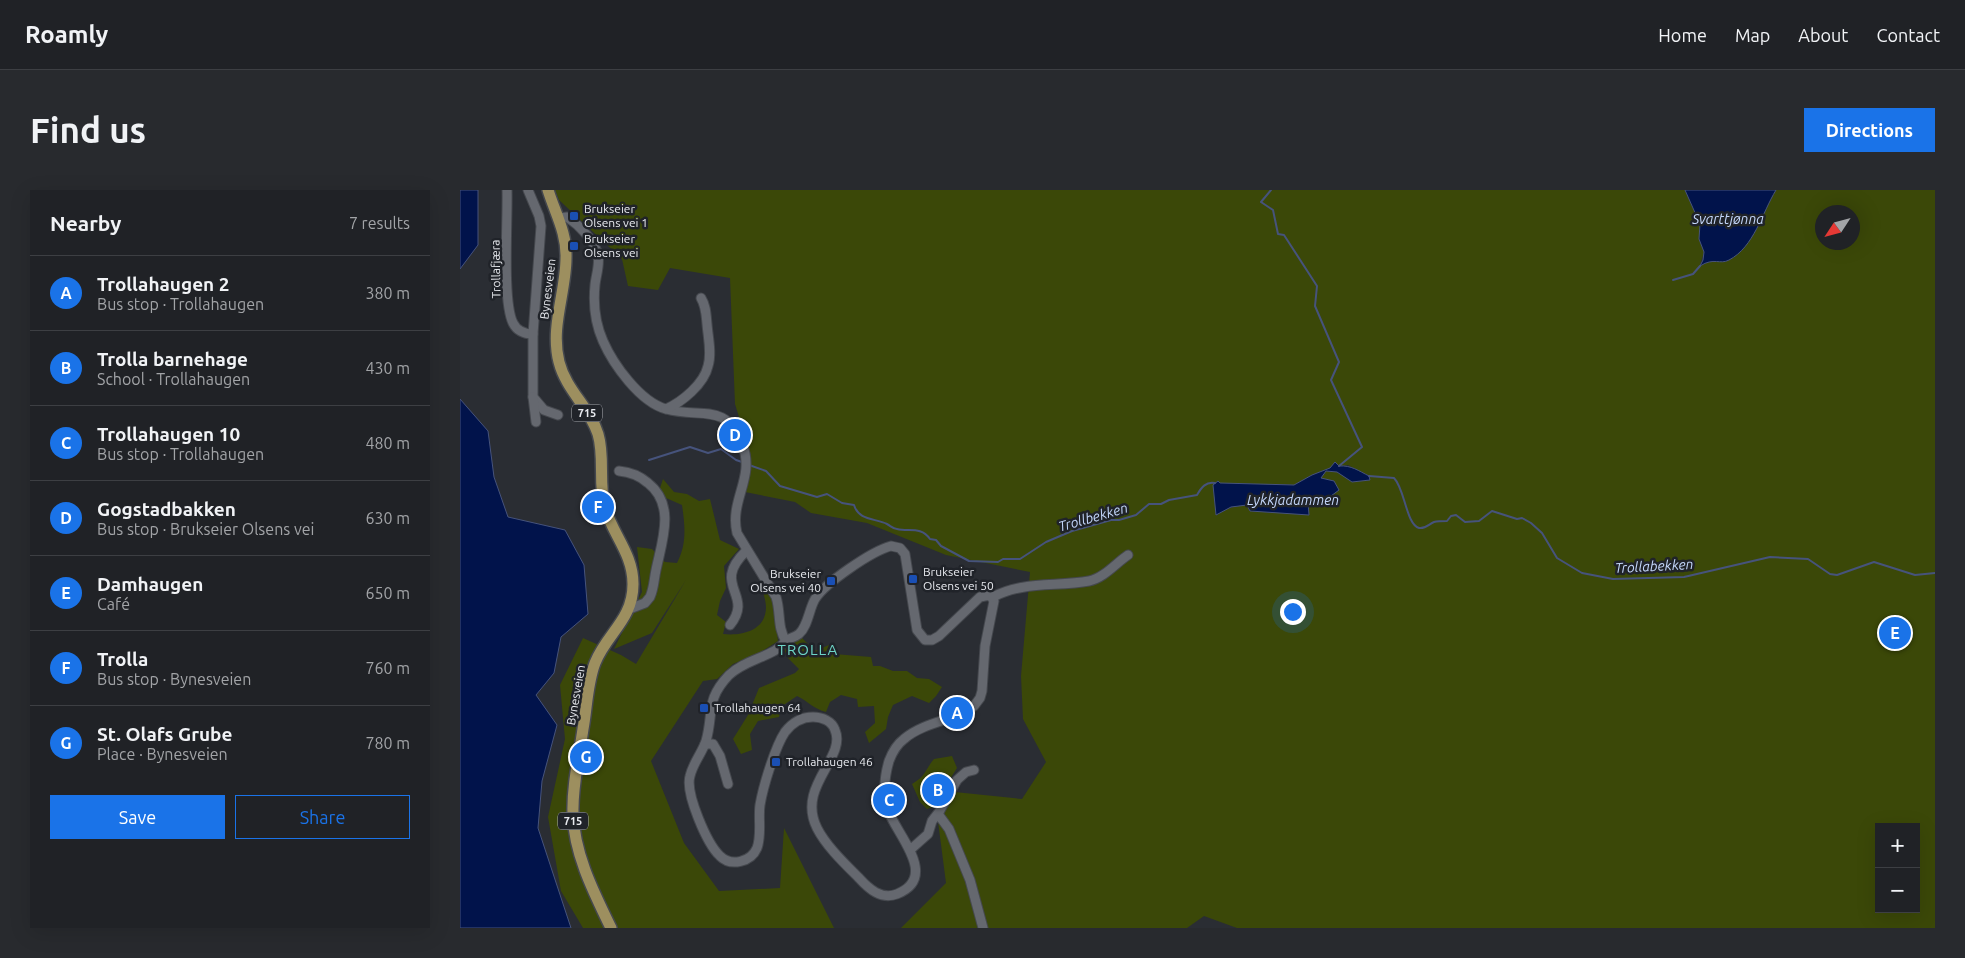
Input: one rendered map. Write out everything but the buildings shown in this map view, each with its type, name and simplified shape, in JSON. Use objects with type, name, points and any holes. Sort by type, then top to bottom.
[{"type":"main road","name":"Bynesveien","points":[[548,190],[559,218],[565,241],[566,259],[557,331],[559,361],[569,387],[590,416],[598,434],[604,505],[612,525],[625,548],[632,569],[633,590],[629,607],[623,620],[603,648],[593,669],[573,806],[576,838],[580,854],[598,900],[612,928]]},
{"type":"street","name":"Trollafjæra","points":[[507,190],[508,278],[511,316],[514,324],[520,331],[533,334]]},
{"type":"street","points":[[528,190],[539,216],[541,226],[533,334],[533,397],[536,422]]},
{"type":"street","points":[[559,218],[567,217],[577,224],[597,253],[594,311],[596,321],[605,345],[628,380],[652,403],[666,409],[712,414],[723,418],[738,435],[745,453],[747,472],[736,506],[735,521],[737,533],[746,551],[776,597],[779,608],[780,628],[786,641]]},
{"type":"street","points":[[666,409],[692,390],[704,376],[709,365],[710,352],[707,318],[701,298]]},
{"type":"street","points":[[533,397],[544,410],[558,415]]},
{"type":"street","points":[[620,471],[636,475],[650,484],[662,499],[665,521],[661,552],[650,597],[644,603],[632,608],[629,607]]},
{"type":"street","points":[[993,597],[994,607],[986,640],[980,698],[974,706],[957,716],[914,732],[903,739],[892,754],[885,775],[885,799],[890,815],[910,850],[916,868],[912,881],[902,892],[888,896],[878,894],[868,888],[825,840],[813,819],[812,799],[816,784],[835,750],[837,737],[834,727],[820,717],[800,720],[783,735],[761,798],[759,838],[756,850],[749,858],[743,861],[732,862],[725,860],[718,854],[692,805],[689,793],[690,775],[705,744],[711,704],[726,678],[742,665],[776,651],[786,641],[801,632],[815,599],[825,587],[869,557],[891,546],[900,548],[905,554],[917,630],[919,635],[925,640],[932,640],[939,636],[980,597],[988,595],[993,597],[1016,588],[1089,581],[1103,575],[1128,555]]},
{"type":"street","points":[[730,625],[737,614],[738,608],[731,581],[731,571],[734,564],[746,551]]},
{"type":"street","points":[[705,744],[713,744],[718,751],[728,784]]},
{"type":"street","points":[[910,850],[927,837],[932,821],[957,780],[966,772],[974,770]]},
{"type":"street","points":[[938,814],[949,829],[970,880],[983,928]]},
{"type":"green space","points":[[555,190],[1685,190],[1700,224],[1699,239],[1704,252],[1700,265],[1708,261],[1727,261],[1776,190],[1935,190],[1935,928],[1237,928],[1204,916],[1187,928],[901,928],[946,883],[936,806],[927,809],[920,802],[912,784],[923,775],[934,759],[952,756],[957,768],[950,779],[949,784],[951,787],[936,777],[926,791],[939,800],[945,791],[1022,799],[1046,762],[1023,719],[1021,676],[1030,572],[946,555],[867,523],[811,513],[795,502],[745,492],[751,456],[735,404],[730,278],[670,268],[658,290],[628,286],[622,259],[559,200]],"holes":[[[1348,465],[1369,476],[1370,479],[1353,482],[1337,472],[1326,471],[1320,478],[1320,497],[1307,502],[1309,515],[1255,506],[1234,507],[1225,510],[1220,483],[1294,485],[1312,475],[1339,466]]]},
{"type":"green space","points":[[663,479],[674,492],[687,494],[699,501],[710,499],[720,540],[739,549],[724,566],[726,588],[720,601],[717,615],[726,622],[723,634],[745,633],[762,622],[765,615],[766,602],[762,587],[773,601],[778,641],[761,652],[733,664],[717,679],[703,681],[651,761],[684,843],[719,891],[780,888],[784,828],[834,928],[583,928],[561,891],[548,817],[565,739],[560,685],[583,638],[636,664],[686,580],[652,633],[614,649],[642,592],[637,547],[652,549],[665,562],[677,563],[680,556],[684,542],[682,505],[666,498],[660,488]]},
{"type":"green space","points":[[802,638],[815,651],[829,645],[834,654],[871,657],[873,666],[880,666],[893,671],[907,671],[917,678],[929,679],[942,687],[929,703],[912,696],[893,705],[886,729],[869,743],[865,732],[875,723],[874,706],[858,707],[857,699],[841,695],[830,702],[826,712],[797,696],[782,706],[779,717],[758,721],[750,734],[752,750],[741,754],[733,739],[748,715],[759,688],[795,673],[799,669],[788,658],[784,649]]},
{"type":"water","points":[[460,190],[478,190],[478,245],[460,269]]},
{"type":"water","name":"Svarttjønna","points":[[1685,190],[1776,190],[1757,229],[1738,254],[1726,261],[1709,262],[1700,266],[1704,252],[1699,239],[1700,224]]},
{"type":"water","points":[[460,399],[488,431],[494,477],[508,517],[565,530],[584,565],[588,614],[561,637],[554,673],[536,695],[557,725],[542,781],[538,828],[571,928],[460,928]]},
{"type":"water","name":"Lykkjadammen","points":[[1335,462],[1339,466],[1347,466],[1358,470],[1369,476],[1370,480],[1352,482],[1337,472],[1326,471],[1321,478],[1334,481],[1339,490],[1327,499],[1320,497],[1308,502],[1309,515],[1250,511],[1247,505],[1231,507],[1216,515],[1213,485],[1218,481],[1220,483],[1294,485],[1330,468]]},
{"type":"waterway","points":[[1271,190],[1261,202],[1273,210],[1278,234],[1284,235],[1317,286],[1315,306],[1339,362],[1331,380],[1362,447],[1339,466]]},
{"type":"waterway","points":[[1673,280],[1693,274],[1700,266]]},
{"type":"waterway","name":"Trollbekken","points":[[649,460],[690,447],[708,453],[721,449],[742,462]]},
{"type":"waterway","name":"Trollbekken","points":[[749,465],[766,471],[780,486],[817,497],[827,494],[842,503],[854,505],[856,510],[863,516],[893,528],[923,532],[930,539],[936,540],[941,546],[969,561],[998,562],[1003,559],[1020,559],[1046,542],[1072,531],[1136,515],[1149,504],[1161,504],[1169,500],[1197,495],[1206,484],[1215,483]]},
{"type":"waterway","name":"Trollabekken","points":[[1369,476],[1394,478],[1401,490],[1411,520],[1419,528],[1426,527],[1434,522],[1447,521],[1451,516],[1456,515],[1465,522],[1479,521],[1492,511],[1517,519],[1522,518],[1542,533],[1557,558],[1582,573],[1613,579],[1684,577],[1770,557],[1808,559],[1830,574],[1837,575],[1874,562],[1915,575],[1935,573]]},
{"type":"place","name":"Brukseier Olsens vei 1","points":[[574,216]]},
{"type":"place","name":"Brukseier Olsens vei","points":[[574,246]]},
{"type":"place","name":"Gogstadbakken","points":[[735,435]]},
{"type":"place","name":"Trolla","points":[[598,507]]},
{"type":"place","name":"Brukseier Olsens vei 50","points":[[913,579]]},
{"type":"place","name":"Brukseier Olsens vei 40","points":[[831,581]]},
{"type":"place","name":"Damhaugen","points":[[1895,633]]},
{"type":"place","name":"Trollahaugen 64","points":[[704,708]]},
{"type":"place","name":"Trollahaugen 2","points":[[957,713]]},
{"type":"place","name":"St. Olafs Grube","points":[[586,757]]},
{"type":"place","name":"Trollahaugen 46","points":[[776,762]]},
{"type":"place","name":"Trolla barnehage","points":[[938,790]]},
{"type":"place","name":"Trollahaugen 10","points":[[889,800]]},
{"type":"district","name":"TROLLA","points":[[808,650]]}]
